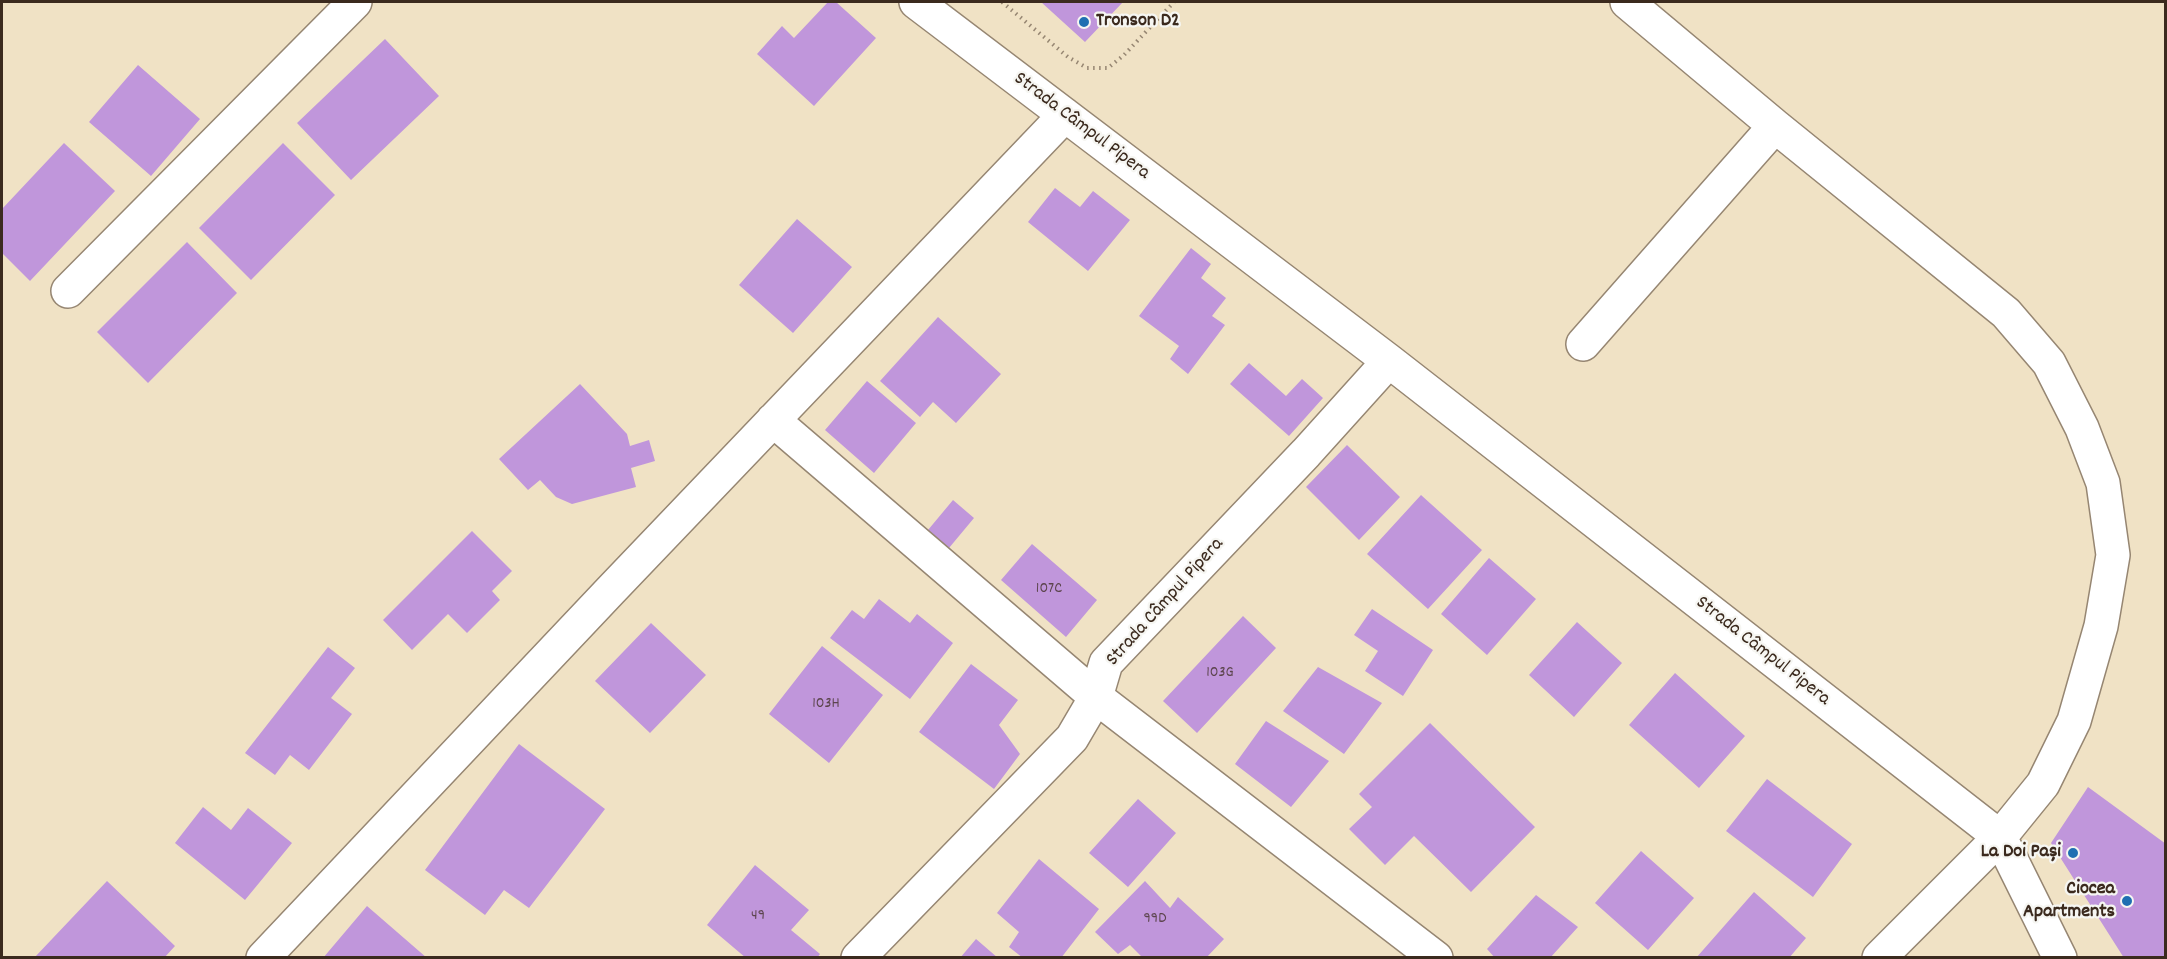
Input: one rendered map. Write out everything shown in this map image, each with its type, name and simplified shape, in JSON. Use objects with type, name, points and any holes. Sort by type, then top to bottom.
[{"type":"street","points":[[68,291],[355,2]]},
{"type":"street","name":"Strada Câmpul Pipera","points":[[916,2],[1389,361],[2000,837]]},
{"type":"street","points":[[1627,2],[1775,126],[2006,313],[2049,363],[2082,428],[2103,483],[2113,555],[2101,626],[2074,721],[2043,784],[2000,837],[1879,957]]},
{"type":"street","points":[[264,957],[1065,114]]},
{"type":"street","points":[[1583,344],[1775,126]]},
{"type":"street","name":"Strada Câmpul Pipera","points":[[858,957],[1072,738],[1096,697],[1106,663],[1306,453],[1389,361]]},
{"type":"street","points":[[773,420],[1096,697],[1436,957]]},
{"type":"street","points":[[2000,837],[2060,957]]},
{"type":"path","points":[[1002,2],[1068,57],[1087,68],[1108,68],[1124,55],[1174,2]]},
{"type":"building","points":[[828,2],[836,2],[876,38],[814,106],[757,54],[782,26],[794,38]]},
{"type":"building","name":"Tronson D2","points":[[1041,2],[1123,2],[1085,42]]},
{"type":"building","points":[[385,39],[439,96],[351,180],[297,123]]},
{"type":"building","points":[[138,65],[200,119],[151,176],[89,122]]},
{"type":"building","points":[[64,143],[115,191],[30,281],[2,253],[2,209]]},
{"type":"building","points":[[283,143],[335,195],[251,280],[199,228]]},
{"type":"building","points":[[1055,188],[1080,207],[1093,191],[1130,220],[1088,271],[1028,222]]},
{"type":"building","points":[[797,219],[852,267],[793,333],[739,285]]},
{"type":"building","points":[[187,242],[237,293],[148,383],[97,332]]},
{"type":"building","points":[[1191,248],[1211,264],[1201,278],[1226,298],[1212,316],[1225,325],[1188,374],[1170,359],[1179,346],[1139,316]]},
{"type":"building","points":[[938,317],[1001,374],[956,423],[933,402],[920,417],[880,381]]},
{"type":"building","points":[[1249,363],[1286,396],[1302,379],[1323,398],[1289,436],[1230,384]]},
{"type":"building","points":[[867,381],[916,423],[874,473],[825,430]]},
{"type":"building","points":[[580,384],[627,434],[630,446],[649,440],[655,461],[631,468],[636,487],[572,504],[556,497],[540,480],[528,490],[499,459]]},
{"type":"building","points":[[1347,445],[1400,497],[1359,540],[1306,487]]},
{"type":"building","points":[[1421,495],[1482,550],[1428,609],[1367,554]]},
{"type":"building","points":[[953,500],[974,518],[949,548],[928,530]]},
{"type":"building","points":[[472,531],[512,571],[492,591],[500,600],[467,633],[448,614],[412,650],[383,620]]},
{"type":"building","points":[[1032,544],[1097,600],[1066,637],[1001,580]]},
{"type":"building","points":[[1489,558],[1536,599],[1487,655],[1441,614]]},
{"type":"building","points":[[879,599],[910,623],[917,614],[953,643],[910,699],[830,638],[852,610],[864,619]]},
{"type":"building","points":[[1372,609],[1433,650],[1403,696],[1365,671],[1378,651],[1354,635]]},
{"type":"building","points":[[1243,616],[1276,648],[1197,733],[1163,701]]},
{"type":"building","points":[[1577,622],[1622,663],[1574,717],[1529,675]]},
{"type":"building","points":[[651,623],[706,675],[650,733],[595,681]]},
{"type":"building","points":[[822,646],[883,695],[829,763],[769,714]]},
{"type":"building","points":[[328,647],[355,668],[331,698],[352,714],[309,770],[290,755],[275,775],[245,753]]},
{"type":"building","points":[[971,664],[1018,700],[999,725],[1020,754],[994,789],[919,732]]},
{"type":"building","points":[[1318,667],[1382,703],[1344,754],[1283,711]]},
{"type":"building","points":[[1675,673],[1745,736],[1699,788],[1629,725]]},
{"type":"building","points":[[1266,721],[1329,761],[1291,807],[1235,764]]},
{"type":"building","points":[[1430,723],[1535,827],[1471,892],[1414,836],[1385,865],[1349,829],[1372,807],[1359,794]]},
{"type":"building","points":[[519,744],[605,809],[529,908],[504,890],[485,915],[425,870]]},
{"type":"building","points":[[1767,779],[1852,844],[1813,897],[1726,831]]},
{"type":"building","name":"Ciocea Apartments","points":[[2088,787],[2166,844],[2166,958],[2124,958],[2051,843]]},
{"type":"building","points":[[1138,799],[1176,833],[1128,887],[1089,853]]},
{"type":"building","points":[[203,807],[231,830],[248,808],[292,843],[245,900],[175,843]]},
{"type":"building","points":[[1641,851],[1694,898],[1648,950],[1595,903]]},
{"type":"building","points":[[1039,859],[1099,909],[1061,958],[1023,958],[1009,947],[1019,932],[997,913]]},
{"type":"building","points":[[755,865],[809,910],[791,930],[820,954],[817,958],[746,958],[707,925]]},
{"type":"building","points":[[107,881],[175,946],[164,958],[34,958]]},
{"type":"building","points":[[1145,881],[1170,908],[1178,897],[1224,939],[1206,958],[1143,958],[1130,945],[1118,954],[1095,932]]},
{"type":"building","points":[[1754,892],[1806,938],[1789,958],[1696,958]]},
{"type":"building","points":[[1536,895],[1578,927],[1550,958],[1495,958],[1487,949]]},
{"type":"building","points":[[367,906],[427,958],[323,958]]},
{"type":"building","points":[[976,939],[998,958],[960,958]]},
{"type":"place","name":"Tronson D2","points":[[1084,22]]},
{"type":"place","name":"La Doi Pași","points":[[2073,853]]},
{"type":"place","name":"Ciocea Apartments","points":[[2127,901]]}]
